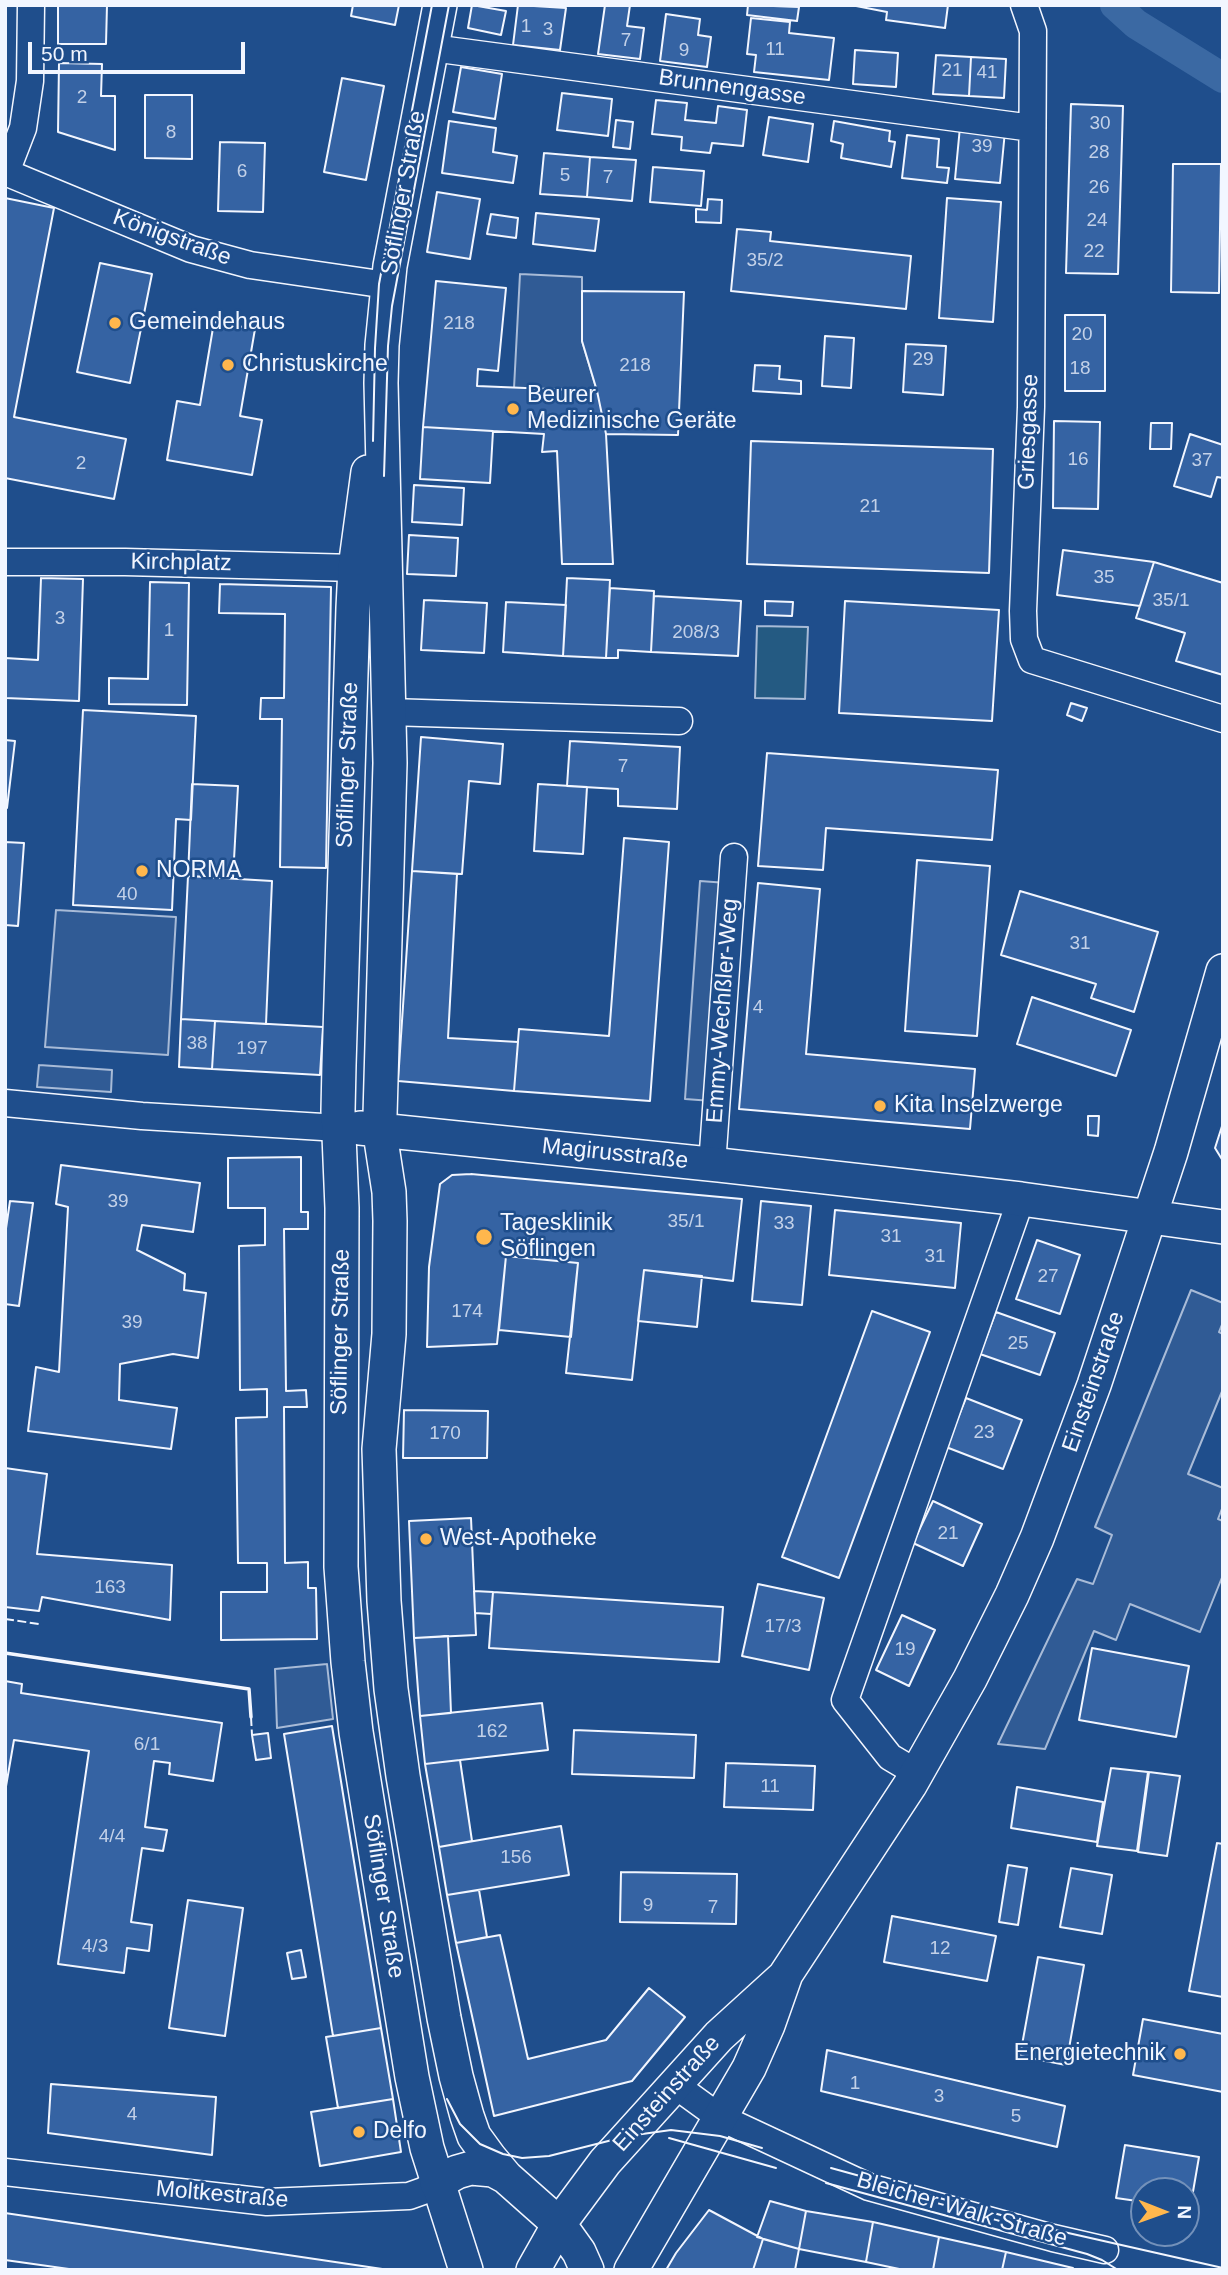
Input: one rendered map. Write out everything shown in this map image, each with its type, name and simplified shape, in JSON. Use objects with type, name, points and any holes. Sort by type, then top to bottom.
[{"type":"street","points":[[6,172],[25,116],[30,81],[31,5]]},
{"type":"street","name":"Söflinger Straße","points":[[440,5],[387,285],[381,383],[355,568],[339,1051],[342,1208],[340,1525],[347,1649],[360,1761],[412,2077],[425,2140],[466,2270]]},
{"type":"street","name":"Griesgasse","points":[[1024,5],[1033,31],[1031,407],[1024,639],[1032,660],[1223,719]]},
{"type":"street","name":"Brunnengasse","points":[[432,48],[1032,128]]},
{"type":"street","name":"Königstraße","points":[[6,172],[191,249],[250,265],[387,285]]},
{"type":"street","name":"Söflinger Straße","points":[[381,383],[390,847],[380,1129],[389,1192],[390,1283],[389,1335],[379,1450],[380,1529],[387,1646],[396,1730],[457,2083],[474,2136],[506,2177],[559,2224],[579,2252],[587,2270]]},
{"type":"street","name":"Kirchplatz","points":[[6,562],[355,568]]},
{"type":"street","name":"Söflinger Straße","points":[[389,712],[679,721]]},
{"type":"street","name":"Emmy-Wechßler-Weg","points":[[712,1165],[734,857]]},
{"type":"street","name":"Einsteinstraße","points":[[631,2270],[749,2068],[786,1974],[917,1773],[970,1679],[1037,1538],[1094,1385],[1171,1152],[1223,971]]},
{"type":"street","name":"Magirusstraße","points":[[5,1103],[142,1116],[380,1129],[1021,1199],[1223,1227]]},
{"type":"street","points":[[917,1773],[890,1757],[845,1700],[1021,1199]]},
{"type":"street","name":"Einsteinstraße","points":[[533,2270],[559,2224],[605,2162],[742,2013],[786,1974]]},
{"type":"street","name":"Bleicher-Walk-Straße","points":[[675,2085],[719,2117],[869,2187],[1105,2250]]},
{"type":"street","points":[[438,2183],[457,2172],[471,2168],[493,2170],[506,2177]]},
{"type":"street","name":"Moltkestraße","points":[[5,2172],[267,2202],[409,2196],[438,2183]]},
{"type":"shaded area","points":[[520,274],[582,277],[582,341],[597,391],[514,388]]},
{"type":"shaded area","points":[[757,626],[808,627],[805,699],[755,698]]},
{"type":"shaded area","points":[[700,881],[727,883],[712,1101],[685,1099]]},
{"type":"shaded area","points":[[56,910],[176,917],[168,1055],[45,1047]]},
{"type":"shaded area","points":[[39,1065],[112,1070],[111,1092],[37,1087]]},
{"type":"shaded area","points":[[1191,1290],[1223,1303],[1223,1322],[1219,1332],[1223,1334],[1223,1389],[1188,1474],[1223,1488],[1223,1506],[1218,1519],[1223,1521],[1223,1575],[1200,1632],[1130,1604],[1116,1640],[1094,1631],[1045,1749],[998,1744],[1077,1579],[1093,1584],[1112,1535],[1095,1527]]},
{"type":"shaded area","points":[[327,1664],[333,1719],[277,1728],[275,1669]]},
{"type":"building","points":[[58,5],[107,5],[106,44],[58,44]]},
{"type":"building","points":[[353,5],[399,5],[395,25],[351,16]]},
{"type":"building","points":[[472,5],[506,11],[501,35],[468,28]]},
{"type":"building","points":[[518,5],[566,8],[560,50],[513,45]]},
{"type":"building","points":[[605,5],[630,5],[627,26],[644,28],[640,59],[598,54]]},
{"type":"building","points":[[748,5],[799,7],[797,21],[747,15]]},
{"type":"building","points":[[851,5],[948,5],[945,28],[886,20],[887,12]]},
{"type":"building","points":[[666,14],[700,19],[698,35],[711,37],[707,67],[660,61]]},
{"type":"building","points":[[751,18],[790,22],[789,33],[834,38],[829,80],[754,72],[756,55],[747,54]]},
{"type":"building","points":[[855,50],[898,53],[896,87],[853,84]]},
{"type":"building","points":[[936,55],[971,57],[969,96],[933,94]]},
{"type":"building","points":[[971,57],[1006,59],[1004,98],[969,96]]},
{"type":"building","points":[[59,63],[102,64],[101,96],[115,96],[115,150],[58,132]]},
{"type":"building","points":[[461,67],[502,74],[495,119],[453,112]]},
{"type":"building","points":[[342,78],[384,86],[366,180],[324,172]]},
{"type":"building","points":[[562,93],[612,99],[608,136],[557,130]]},
{"type":"building","points":[[145,95],[192,95],[192,159],[145,158]]},
{"type":"building","points":[[656,100],[687,103],[685,120],[716,123],[718,106],[747,110],[743,146],[712,143],[710,153],[681,150],[682,137],[652,134]]},
{"type":"building","points":[[1071,104],[1123,106],[1118,274],[1066,273]]},
{"type":"building","points":[[769,117],[813,124],[808,162],[763,155]]},
{"type":"building","points":[[616,120],[633,122],[630,149],[613,147]]},
{"type":"building","points":[[449,121],[496,128],[493,152],[517,156],[513,183],[442,173]]},
{"type":"building","points":[[834,121],[890,131],[889,141],[895,142],[891,167],[841,158],[843,144],[831,141]]},
{"type":"building","points":[[960,127],[1005,131],[1000,183],[955,179]]},
{"type":"building","points":[[907,135],[939,139],[937,167],[949,168],[947,183],[902,178]]},
{"type":"building","points":[[220,142],[265,143],[263,212],[218,211]]},
{"type":"building","points":[[544,153],[590,157],[587,197],[540,194]]},
{"type":"building","points":[[590,157],[636,160],[632,201],[587,197]]},
{"type":"building","points":[[1173,164],[1221,164],[1219,293],[1171,292]]},
{"type":"building","points":[[653,167],[704,171],[701,206],[650,202]]},
{"type":"building","points":[[437,192],[480,199],[470,259],[427,252]]},
{"type":"building","points":[[5,198],[54,208],[14,417],[126,439],[114,499],[5,478]]},
{"type":"building","points":[[947,198],[1001,202],[993,322],[939,318]]},
{"type":"building","points":[[708,199],[722,200],[721,223],[696,222],[696,209],[707,210]]},
{"type":"building","points":[[536,213],[599,219],[595,251],[533,244]]},
{"type":"building","points":[[491,214],[518,218],[516,238],[487,234]]},
{"type":"building","points":[[737,229],[771,232],[770,241],[911,256],[906,309],[731,291]]},
{"type":"building","name":"Gemeindehaus","points":[[100,263],[152,274],[130,383],[77,372]]},
{"type":"building","name":"Beurer Medizinische Geräte","points":[[436,281],[506,288],[498,371],[478,369],[477,386],[597,391],[606,434],[613,564],[562,564],[557,451],[542,452],[544,434],[423,427]]},
{"type":"building","points":[[582,291],[684,292],[678,435],[606,434],[582,341]]},
{"type":"building","points":[[1065,315],[1105,315],[1105,391],[1065,391]]},
{"type":"building","name":"Christuskirche","points":[[214,322],[255,329],[240,416],[262,420],[252,475],[167,460],[177,401],[200,405]]},
{"type":"building","points":[[825,336],[854,338],[851,388],[822,386]]},
{"type":"building","points":[[906,344],[946,346],[943,395],[903,392]]},
{"type":"building","points":[[755,365],[780,366],[779,379],[801,381],[801,394],[753,391]]},
{"type":"building","points":[[1054,421],[1100,422],[1098,509],[1053,508]]},
{"type":"building","points":[[1151,423],[1172,423],[1171,449],[1150,449]]},
{"type":"building","points":[[423,427],[493,431],[490,483],[420,479]]},
{"type":"building","points":[[1190,434],[1223,445],[1223,478],[1217,477],[1211,497],[1174,486]]},
{"type":"building","points":[[751,441],[993,449],[989,573],[747,564]]},
{"type":"building","points":[[414,485],[464,488],[462,525],[412,522]]},
{"type":"building","points":[[409,535],[458,538],[456,576],[407,574]]},
{"type":"building","points":[[1063,550],[1154,562],[1140,606],[1057,595]]},
{"type":"building","points":[[1154,562],[1223,583],[1223,675],[1176,661],[1185,633],[1136,618]]},
{"type":"building","points":[[41,578],[83,579],[79,701],[5,698],[5,658],[38,660]]},
{"type":"building","points":[[567,578],[610,580],[606,658],[563,656]]},
{"type":"building","points":[[150,582],[189,583],[187,705],[109,704],[109,678],[148,679]]},
{"type":"building","points":[[220,584],[331,587],[326,868],[280,867],[282,719],[260,719],[261,698],[284,698],[285,614],[219,613]]},
{"type":"building","points":[[610,588],[654,591],[651,652],[618,650],[618,658],[606,658]]},
{"type":"building","points":[[654,596],[741,601],[738,656],[651,652]]},
{"type":"building","points":[[424,600],[487,603],[484,653],[421,650]]},
{"type":"building","points":[[765,601],[793,602],[792,616],[765,615]]},
{"type":"building","points":[[845,601],[999,610],[992,721],[839,713]]},
{"type":"building","points":[[506,602],[566,605],[563,656],[503,652]]},
{"type":"building","points":[[1071,703],[1087,708],[1082,721],[1067,715]]},
{"type":"building","points":[[83,710],[196,716],[191,820],[176,819],[172,910],[73,905]]},
{"type":"building","points":[[421,737],[503,744],[500,784],[469,781],[462,874],[412,871]]},
{"type":"building","points":[[5,740],[15,741],[7,808],[5,808]]},
{"type":"building","points":[[570,741],[680,747],[677,809],[618,806],[618,789],[567,786]]},
{"type":"building","points":[[767,753],[998,770],[992,840],[826,828],[823,870],[758,866]]},
{"type":"building","points":[[192,784],[238,786],[233,878],[188,876]]},
{"type":"building","points":[[538,784],[587,787],[583,854],[534,851]]},
{"type":"building","points":[[624,838],[669,842],[650,1101],[514,1091],[519,1029],[609,1036]]},
{"type":"building","points":[[5,842],[24,843],[18,926],[5,925]]},
{"type":"building","points":[[917,860],[990,866],[977,1036],[905,1031]]},
{"type":"building","points":[[412,871],[457,874],[448,1038],[518,1042],[514,1091],[398,1081]]},
{"type":"building","points":[[188,876],[272,881],[266,1024],[181,1019]]},
{"type":"building","points":[[758,883],[820,889],[806,1054],[975,1069],[970,1129],[739,1109]]},
{"type":"building","points":[[1020,891],[1158,932],[1134,1012],[1091,998],[1096,984],[1001,955]]},
{"type":"building","points":[[1032,997],[1131,1030],[1116,1076],[1017,1044]]},
{"type":"building","points":[[181,1019],[215,1021],[212,1069],[179,1067]]},
{"type":"building","points":[[215,1021],[323,1027],[320,1075],[212,1069]]},
{"type":"building","points":[[1088,1116],[1099,1116],[1098,1136],[1088,1135]]},
{"type":"building","points":[[1223,1123],[1223,1161],[1215,1148]]},
{"type":"building","points":[[301,1157],[301,1212],[308,1212],[308,1229],[284,1229],[286,1391],[306,1390],[307,1407],[284,1407],[285,1563],[308,1562],[308,1588],[316,1588],[317,1639],[221,1640],[221,1592],[267,1592],[267,1563],[238,1563],[236,1418],[267,1417],[267,1389],[240,1390],[239,1246],[265,1245],[265,1208],[228,1208],[228,1158]]},
{"type":"building","points":[[61,1165],[200,1183],[193,1232],[142,1225],[137,1250],[185,1274],[184,1290],[206,1293],[198,1358],[173,1354],[120,1364],[119,1400],[177,1408],[171,1449],[28,1431],[36,1367],[59,1372],[68,1207],[56,1204]]},
{"type":"building","points":[[471,1174],[742,1199],[733,1281],[644,1270],[632,1380],[566,1373],[578,1263],[506,1256],[497,1344],[427,1347],[429,1267],[440,1184],[452,1175]]},
{"type":"building","points":[[10,1201],[33,1203],[19,1306],[5,1304],[5,1235]]},
{"type":"building","points":[[761,1201],[811,1206],[802,1305],[752,1301]]},
{"type":"building","points":[[835,1210],[961,1223],[955,1288],[829,1275]]},
{"type":"building","points":[[1037,1240],[1080,1255],[1060,1314],[1016,1299]]},
{"type":"building","points":[[506,1256],[578,1263],[571,1337],[499,1330]]},
{"type":"building","points":[[644,1270],[702,1276],[697,1327],[638,1321]]},
{"type":"building","points":[[872,1311],[930,1332],[839,1578],[782,1557]]},
{"type":"building","points":[[996,1312],[1055,1333],[1040,1375],[980,1354]]},
{"type":"building","points":[[966,1398],[1022,1420],[1003,1469],[946,1447]]},
{"type":"building","points":[[404,1410],[488,1411],[487,1458],[403,1458]]},
{"type":"building","points":[[5,1468],[47,1474],[37,1554],[172,1565],[170,1620],[42,1597],[39,1611],[5,1607]]},
{"type":"building","points":[[933,1501],[982,1524],[963,1566],[913,1543]]},
{"type":"building","points":[[471,1518],[476,1635],[414,1638],[409,1521]]},
{"type":"building","points":[[758,1584],[824,1598],[809,1670],[742,1656]]},
{"type":"building","points":[[474,1591],[493,1592],[491,1614],[475,1613]]},
{"type":"building","points":[[493,1592],[723,1607],[719,1662],[489,1648]]},
{"type":"building","points":[[902,1615],[935,1630],[909,1686],[876,1670]]},
{"type":"building","points":[[448,1636],[451,1713],[420,1716],[414,1638]]},
{"type":"building","points":[[1092,1648],[1189,1666],[1176,1737],[1079,1720]]},
{"type":"building","points":[[5,1681],[22,1684],[21,1693],[222,1723],[213,1781],[169,1774],[170,1763],[154,1761],[145,1827],[167,1830],[163,1851],[142,1848],[131,1922],[152,1925],[149,1951],[127,1948],[124,1973],[58,1964],[89,1751],[14,1740],[5,1792]]},
{"type":"building","points":[[542,1703],[548,1750],[425,1764],[420,1716]]},
{"type":"building","points":[[332,1726],[381,2028],[333,2036],[284,1734]]},
{"type":"building","points":[[574,1730],[696,1735],[694,1778],[572,1774]]},
{"type":"building","points":[[268,1733],[271,1758],[256,1760],[252,1735]]},
{"type":"building","points":[[460,1760],[472,1841],[439,1847],[425,1764]]},
{"type":"building","points":[[726,1763],[815,1766],[813,1810],[724,1807]]},
{"type":"building","points":[[1111,1768],[1148,1772],[1137,1851],[1097,1846]]},
{"type":"building","points":[[1149,1772],[1180,1776],[1167,1856],[1138,1852]]},
{"type":"building","points":[[1017,1787],[1103,1802],[1097,1842],[1011,1828]]},
{"type":"building","points":[[561,1826],[569,1875],[447,1895],[439,1847]]},
{"type":"building","points":[[1217,1843],[1223,1844],[1223,1997],[1189,1991]]},
{"type":"building","points":[[1008,1865],[1027,1868],[1018,1925],[999,1922]]},
{"type":"building","points":[[1071,1868],[1112,1875],[1102,1934],[1060,1927]]},
{"type":"building","points":[[621,1872],[737,1874],[736,1924],[620,1922]]},
{"type":"building","points":[[479,1890],[487,1937],[456,1943],[447,1895]]},
{"type":"building","points":[[188,1900],[243,1908],[225,2036],[169,2028]]},
{"type":"building","points":[[892,1916],[996,1936],[987,1981],[884,1962]]},
{"type":"building","points":[[500,1935],[528,2059],[606,2040],[649,1988],[685,2017],[632,2081],[494,2116],[456,1943]]},
{"type":"building","points":[[301,1950],[306,1977],[292,1979],[287,1953]]},
{"type":"building","points":[[1038,1957],[1084,1965],[1066,2065],[1020,2056]]},
{"type":"building","name":"Energietechnik","points":[[1143,2019],[1223,2034],[1223,2092],[1133,2075]]},
{"type":"building","points":[[381,2028],[393,2099],[338,2108],[326,2037]]},
{"type":"building","points":[[827,2050],[1065,2106],[1057,2147],[821,2091]]},
{"type":"building","points":[[51,2084],[216,2097],[212,2155],[48,2133]]},
{"type":"building","points":[[393,2099],[401,2152],[320,2166],[311,2112]]},
{"type":"building","points":[[1125,2145],[1199,2157],[1196,2177],[1130,2177],[1130,2200],[1116,2198]]},
{"type":"building","points":[[770,2201],[806,2211],[799,2249],[757,2237]]},
{"type":"building","points":[[709,2210],[763,2239],[753,2270],[666,2270]]},
{"type":"building","points":[[806,2211],[873,2222],[866,2262],[799,2249]]},
{"type":"building","points":[[5,2213],[389,2270],[76,2270],[5,2260]]},
{"type":"building","points":[[873,2222],[939,2237],[933,2270],[904,2270],[866,2262]]},
{"type":"building","points":[[939,2237],[1006,2252],[1002,2270],[933,2270]]},
{"type":"building","points":[[763,2239],[799,2249],[795,2270],[753,2270]]},
{"type":"building","points":[[1006,2252],[1073,2268],[1002,2270]]},
{"type":"waterway","points":[[1115,5],[1136,24],[1223,78]]},
{"type":"tram line","points":[[373,441],[379,284],[432,5]]},
{"type":"tram line","points":[[384,476],[388,346],[392,306],[449,5]]},
{"type":"tram line","points":[[447,2099],[460,2124],[480,2144],[503,2154],[522,2158],[549,2156],[628,2136],[671,2130],[720,2136],[762,2148]]},
{"type":"tram line","points":[[669,2138],[776,2168]]},
{"type":"tram line","points":[[831,2168],[1055,2230],[1223,2268]]},
{"type":"tram line","points":[[826,2183],[1087,2254],[1118,2270]]},
{"type":"fence","points":[[5,1619],[39,1624]]},
{"type":"fence","points":[[251,1717],[252,1735]]},
{"type":"wall","points":[[5,1653],[249,1689],[251,1717]]},
{"type":"place","name":"Gemeindehaus","points":[[115,323]]},
{"type":"place","name":"Christuskirche","points":[[228,365]]},
{"type":"place","name":"Beurer Medizinische Geräte","points":[[513,409]]},
{"type":"place","name":"NORMA","points":[[142,871]]},
{"type":"place","name":"Kita Inselzwerge","points":[[880,1106]]},
{"type":"place","name":"Tagesklinik Söflingen","points":[[484,1237]]},
{"type":"place","name":"West-Apotheke","points":[[426,1539]]},
{"type":"place","name":"Energietechnik","points":[[1180,2054]]},
{"type":"place","name":"Delfo","points":[[359,2132]]}]
